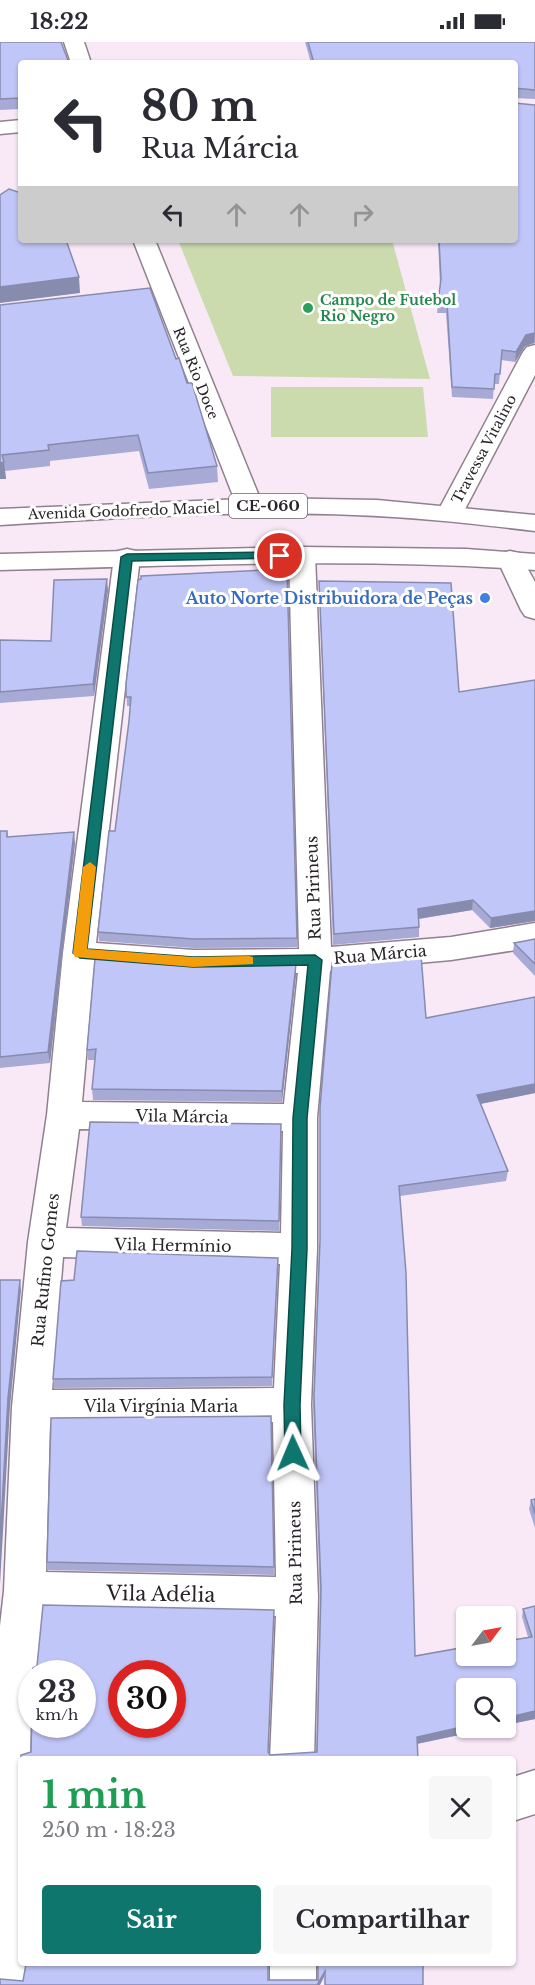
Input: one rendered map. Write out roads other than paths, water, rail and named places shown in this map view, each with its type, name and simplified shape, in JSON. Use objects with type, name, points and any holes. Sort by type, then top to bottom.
[{"type":"street","points":[[74,42],[80,60]]},
{"type":"street","points":[[0,128],[18,126]]},
{"type":"street","name":"Rua Rio Doce","points":[[144,243],[152,294],[250,506]]},
{"type":"street","name":"Travessa Vitalino","points":[[450,513],[535,352]]},
{"type":"street","name":"Avenida Godofredo Maciel","points":[[0,517],[250,506],[354,507],[450,513],[535,523]]},
{"type":"street","points":[[0,562],[127,557],[302,555],[522,561],[535,610]]},
{"type":"street","name":"Rua Pirineus","points":[[292,1756],[297,1597],[292,1405],[299,1249],[300,1118],[315,960],[302,555]]},
{"type":"street","name":"Rua Rufino Gomes","points":[[2,1985],[14,1833],[9,1722],[25,1591],[31,1407],[46,1242],[64,1115],[80,953],[127,557]]},
{"type":"street","name":"Rua Márcia","points":[[80,953],[193,962],[315,960],[418,951],[535,935]]},
{"type":"street","name":"Vila Márcia","points":[[64,1115],[300,1118]]},
{"type":"street","name":"Vila Hermínio","points":[[46,1242],[299,1249]]},
{"type":"street","name":"Vila Virgínia Maria","points":[[31,1407],[292,1405]]},
{"type":"street","name":"Vila Adélia","points":[[25,1591],[297,1597]]},
{"type":"street","points":[[516,1798],[535,1792]]},
{"type":"street","points":[[292,1966],[293,1985]]},
{"type":"place","name":"Campo de Futebol Rio Negro","points":[[308,308]]},
{"type":"place","name":"Auto Norte Distribuidora de Peças","points":[[485,598]]}]
